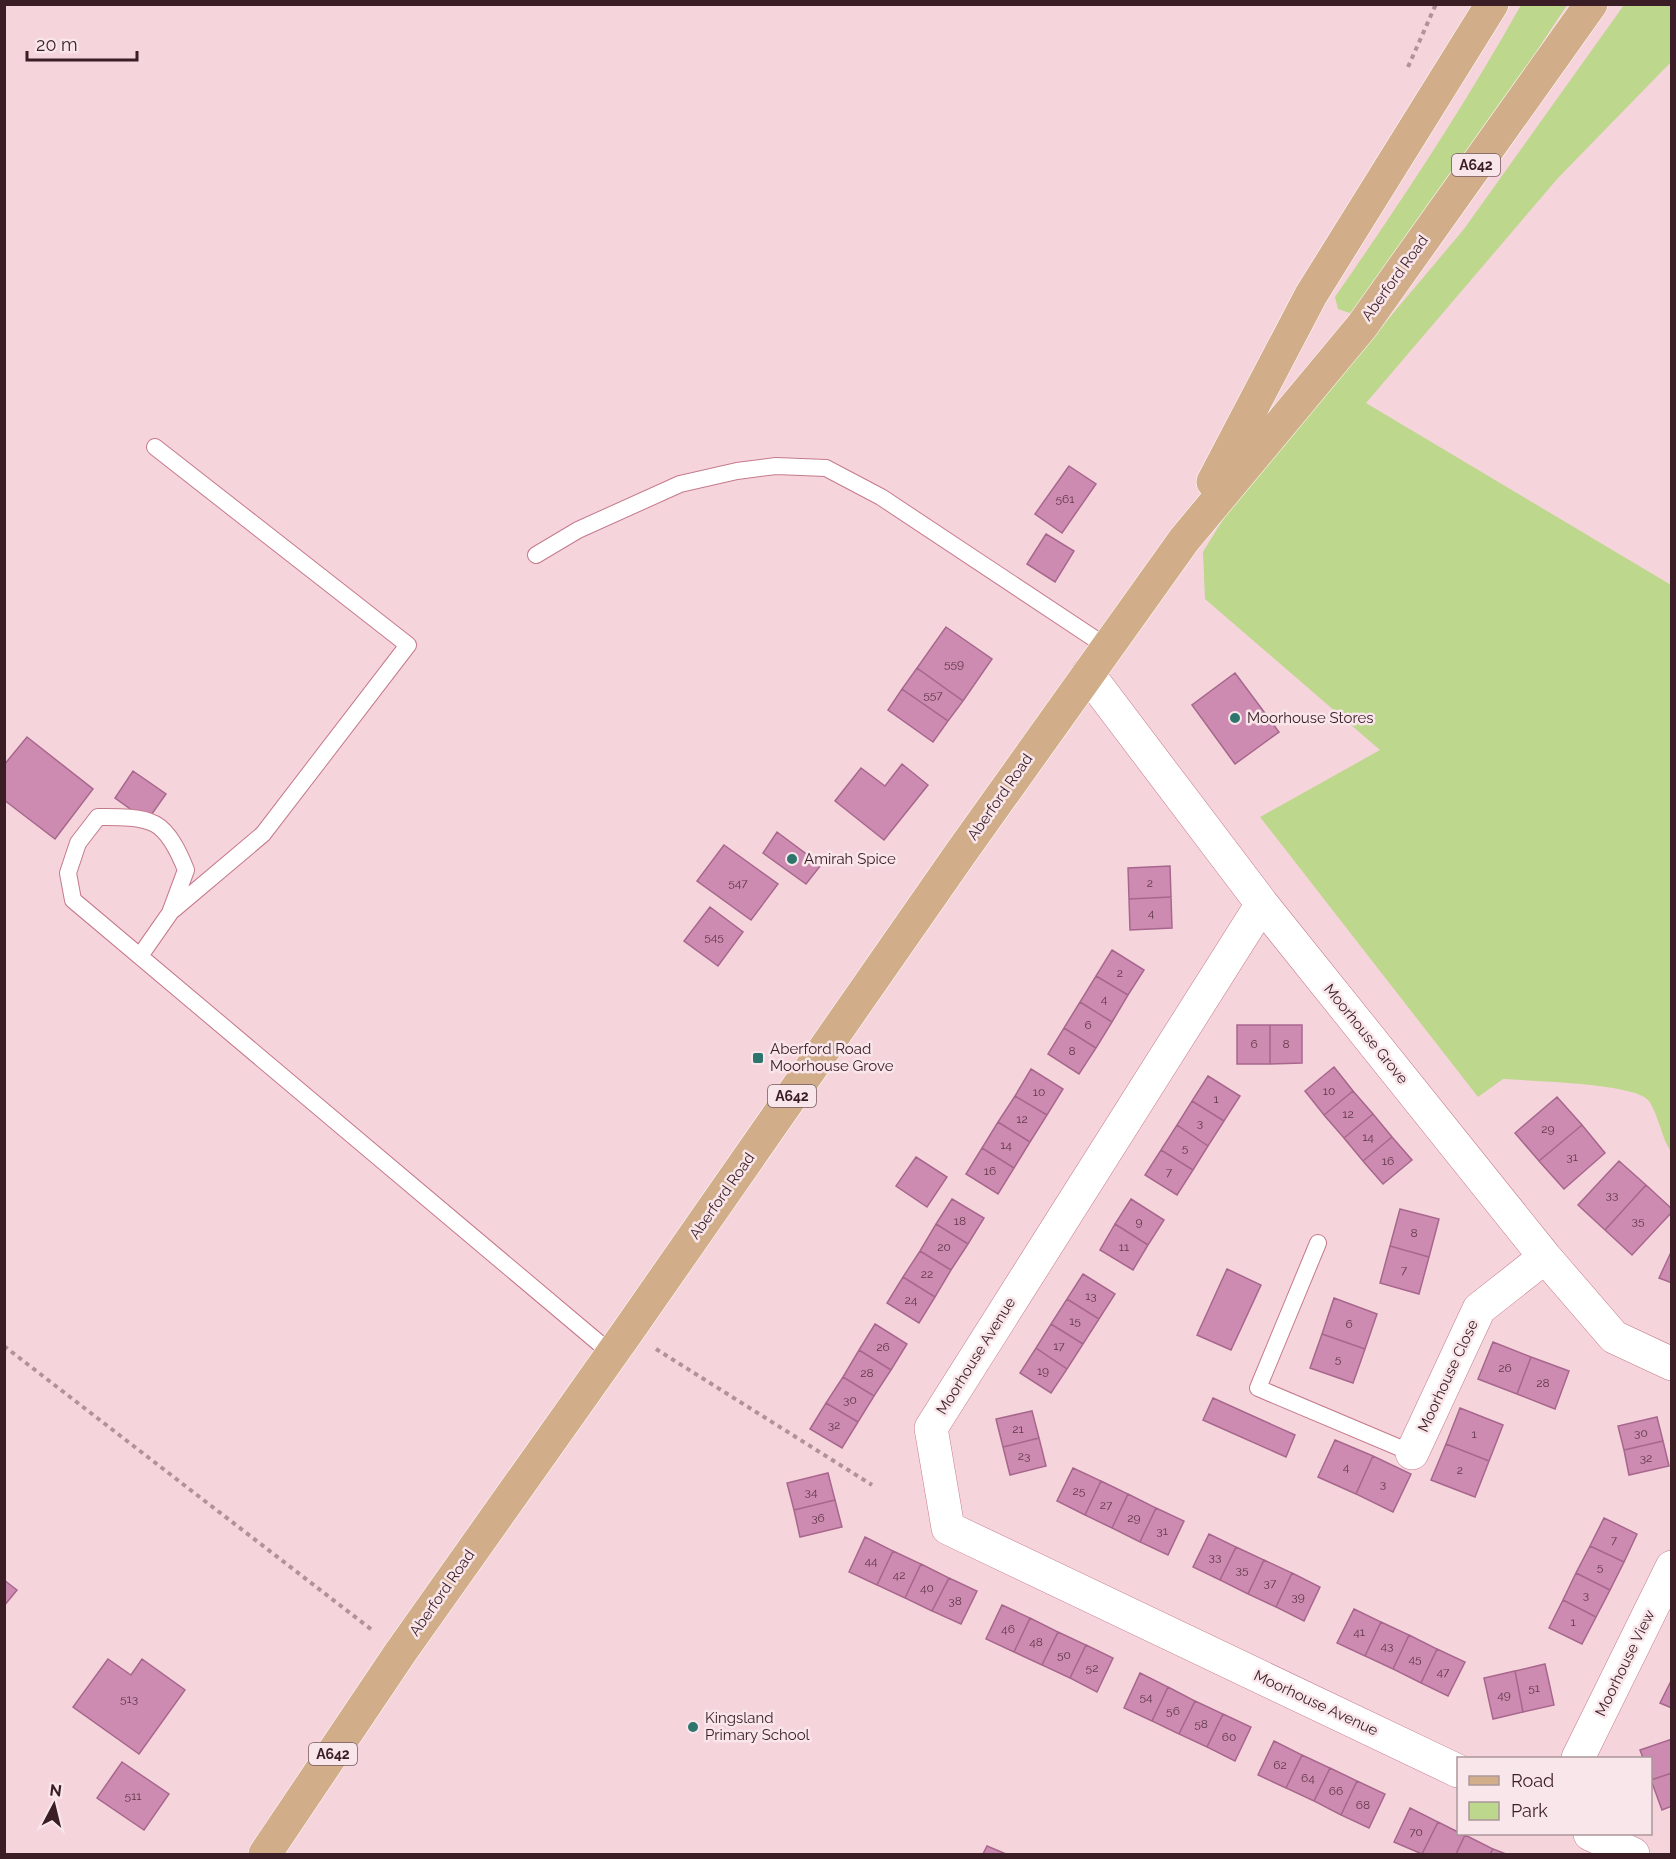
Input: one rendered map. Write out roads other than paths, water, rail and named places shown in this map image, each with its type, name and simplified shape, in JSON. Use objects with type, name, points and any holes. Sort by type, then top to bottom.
[{"type":"main road","name":"Aberford Road","points":[[1184,540],[1311,295],[1492,4]]},
{"type":"main road","name":"Aberford Road","points":[[265,1854],[400,1653],[1107,647],[1184,540],[1362,326],[1591,4]]},
{"type":"street","name":"Moorhouse Grove","points":[[1088,674],[1262,903],[1545,1257],[1614,1336],[1671,1364]]},
{"type":"street","name":"Moorhouse Avenue","points":[[1262,903],[931,1428],[948,1528],[1457,1771]]},
{"type":"street","name":"Moorhouse Close","points":[[1412,1453],[1479,1310],[1545,1257]]},
{"type":"street","name":"Moorhouse View","points":[[1578,1757],[1671,1567]]},
{"type":"street","points":[[1594,1835],[1633,1854]]},
{"type":"lane","points":[[155,447],[408,645],[263,834],[170,913]]},
{"type":"lane","points":[[537,555],[578,530],[680,484],[737,471],[776,466],[826,468],[891,503],[1107,647]]},
{"type":"lane","points":[[140,956],[170,913],[186,870],[175,845],[155,824],[122,817],[98,817],[78,843],[68,873],[73,900],[140,956],[620,1342]]},
{"type":"lane","points":[[1318,1243],[1258,1388],[1412,1453]]},
{"type":"place","name":"Moorhouse Stores","points":[[1235,718]]},
{"type":"place","name":"Amirah Spice","points":[[792,859]]},
{"type":"place","name":"Aberford Road Moorhouse Grove","points":[[758,1058]]},
{"type":"place","name":"Kingsland Primary School","points":[[693,1727]]}]
